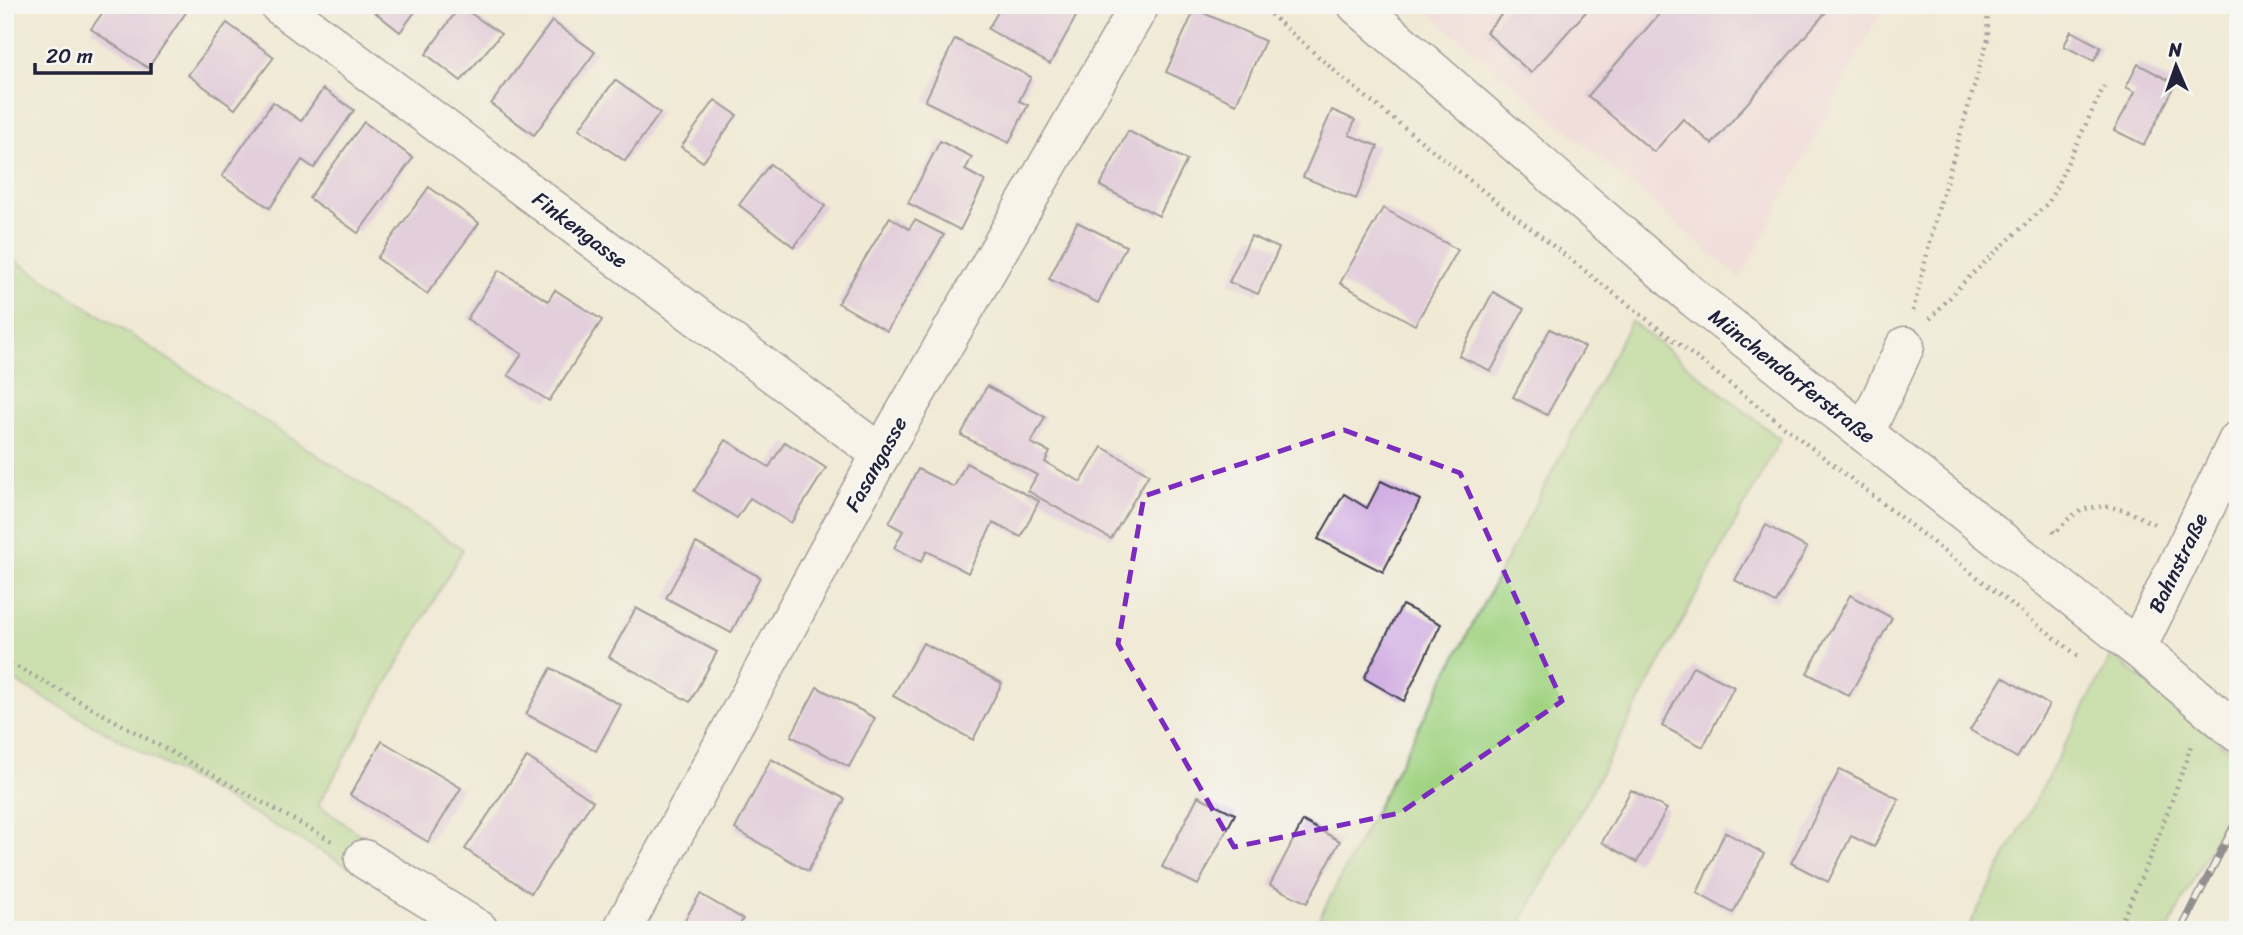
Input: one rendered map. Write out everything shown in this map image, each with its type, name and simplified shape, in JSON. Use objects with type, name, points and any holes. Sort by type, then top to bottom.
[{"type":"street","name":"Fasangasse","points":[[622,930],[881,454],[1140,5]]},
{"type":"street","name":"Münchendorferstraße","points":[[1357,5],[1695,299],[2137,648],[2238,733]]},
{"type":"street","name":"Finkengasse","points":[[301,12],[881,454]]},
{"type":"street","points":[[1865,433],[1905,346]]},
{"type":"street","name":"Bahnstraße","points":[[2137,648],[2238,440]]},
{"type":"street","points":[[363,859],[479,930]]},
{"type":"path","points":[[1260,5],[1345,80],[1534,232],[2087,662]]},
{"type":"path","points":[[1905,346],[1936,217],[1988,39],[1987,5]]},
{"type":"path","points":[[1905,346],[1964,282],[2049,202],[2104,86]]},
{"type":"path","points":[[2044,524],[2054,533],[2075,514],[2095,507],[2123,509],[2165,530],[2182,556]]},
{"type":"path","points":[[5,660],[363,859]]},
{"type":"path","points":[[2117,930],[2139,885],[2174,797],[2194,736]]},
{"type":"highlighted area","points":[[1344,430],[1460,473],[1562,701],[1400,813],[1234,847],[1118,644],[1144,496]]},
{"type":"shaded area","points":[[1420,5],[1884,5],[1741,279]]},
{"type":"green space","points":[[5,254],[463,549],[318,805],[366,839],[349,867],[5,676]]},
{"type":"green space","points":[[1631,321],[1780,439],[1517,930],[1313,930]]},
{"type":"green space","points":[[2112,655],[2238,757],[2238,793],[2168,930],[1967,930]]},
{"type":"building","points":[[108,5],[191,5],[148,68],[91,29]]},
{"type":"building","points":[[366,5],[420,5],[400,32]]},
{"type":"building","points":[[1002,5],[1059,5],[1077,15],[1050,64],[988,29]]},
{"type":"building","points":[[1510,5],[1592,5],[1531,73],[1486,32]]},
{"type":"building","points":[[1667,5],[1832,5],[1712,144],[1683,119],[1654,152],[1588,96]]},
{"type":"building","points":[[460,6],[501,34],[461,81],[426,54]]},
{"type":"building","points":[[1195,9],[1265,41],[1236,104],[1166,72]]},
{"type":"building","points":[[552,21],[595,52],[534,135],[491,104]]},
{"type":"building","points":[[227,23],[274,57],[235,109],[188,75]]},
{"type":"building","points":[[2071,31],[2101,47],[2094,61],[2064,46]]},
{"type":"building","points":[[955,39],[1031,77],[1019,101],[1028,105],[1009,143],[925,101]]},
{"type":"building","points":[[2138,64],[2176,84],[2144,145],[2114,130],[2135,92],[2126,87]]},
{"type":"building","points":[[615,80],[660,113],[625,161],[579,129]]},
{"type":"building","points":[[323,89],[354,110],[314,168],[302,160],[270,208],[222,176],[273,102],[301,121]]},
{"type":"building","points":[[715,100],[737,115],[703,162],[681,147]]},
{"type":"building","points":[[1332,110],[1355,120],[1349,135],[1378,146],[1356,199],[1303,177]]},
{"type":"building","points":[[364,122],[413,158],[358,233],[309,198]]},
{"type":"building","points":[[1128,131],[1187,160],[1159,216],[1100,186]]},
{"type":"building","points":[[940,141],[972,157],[965,170],[985,181],[960,230],[908,203]]},
{"type":"building","points":[[770,164],[825,206],[794,247],[739,205]]},
{"type":"building","points":[[429,187],[479,223],[427,294],[377,258]]},
{"type":"building","points":[[1383,208],[1458,250],[1415,325],[1340,283]]},
{"type":"building","points":[[890,217],[909,229],[915,220],[944,235],[887,331],[838,303]]},
{"type":"building","points":[[1077,222],[1126,246],[1098,303],[1049,279]]},
{"type":"building","points":[[1251,236],[1279,248],[1258,294],[1229,282]]},
{"type":"building","points":[[499,270],[548,301],[555,290],[602,320],[549,401],[508,375],[522,354],[467,319]]},
{"type":"building","points":[[1493,292],[1524,309],[1491,371],[1459,356]]},
{"type":"building","points":[[1550,329],[1585,347],[1547,415],[1513,397]]},
{"type":"building","points":[[987,386],[1045,417],[1031,443],[1050,452],[1045,462],[1081,482],[1102,447],[1149,474],[1111,539],[1028,491],[1037,475],[961,435]]},
{"type":"building","points":[[726,440],[769,467],[785,442],[826,468],[791,523],[750,498],[737,518],[694,491]]},
{"type":"building","points":[[966,463],[1039,501],[1021,537],[993,523],[968,573],[927,551],[921,562],[894,548],[903,531],[889,523],[918,469],[954,487]]},
{"type":"building","points":[[1381,481],[1420,500],[1383,572],[1318,539],[1344,494],[1367,508]]},
{"type":"building","points":[[1766,525],[1807,548],[1776,603],[1735,580]]},
{"type":"building","points":[[696,543],[760,577],[731,633],[666,598]]},
{"type":"building","points":[[1850,595],[1892,618],[1849,696],[1807,673]]},
{"type":"building","points":[[1402,605],[1441,624],[1404,701],[1364,678]]},
{"type":"building","points":[[636,608],[717,652],[690,702],[609,657]]},
{"type":"building","points":[[923,643],[1002,683],[973,740],[893,696]]},
{"type":"building","points":[[1693,666],[1734,687],[1703,747],[1662,726]]},
{"type":"building","points":[[551,668],[621,705],[596,751],[526,714]]},
{"type":"building","points":[[2003,677],[2049,705],[2017,758],[1970,730]]},
{"type":"building","points":[[817,687],[875,718],[849,767],[791,736]]},
{"type":"building","points":[[382,741],[461,788],[428,842],[350,795]]},
{"type":"building","points":[[527,757],[593,801],[531,893],[465,849]]},
{"type":"building","points":[[771,759],[845,799],[808,871],[735,829]]},
{"type":"building","points":[[1840,769],[1899,799],[1874,847],[1851,836],[1828,882],[1791,863]]},
{"type":"building","points":[[1631,790],[1667,809],[1637,862],[1602,842]]},
{"type":"building","points":[[1198,796],[1235,814],[1198,885],[1162,867]]},
{"type":"building","points":[[1303,821],[1340,841],[1307,903],[1270,885]]},
{"type":"building","points":[[1725,832],[1764,854],[1733,913],[1697,893]]},
{"type":"building","points":[[700,894],[743,919],[737,930],[679,930]]},
{"type":"railway","points":[[2181,930],[2238,818]]}]
